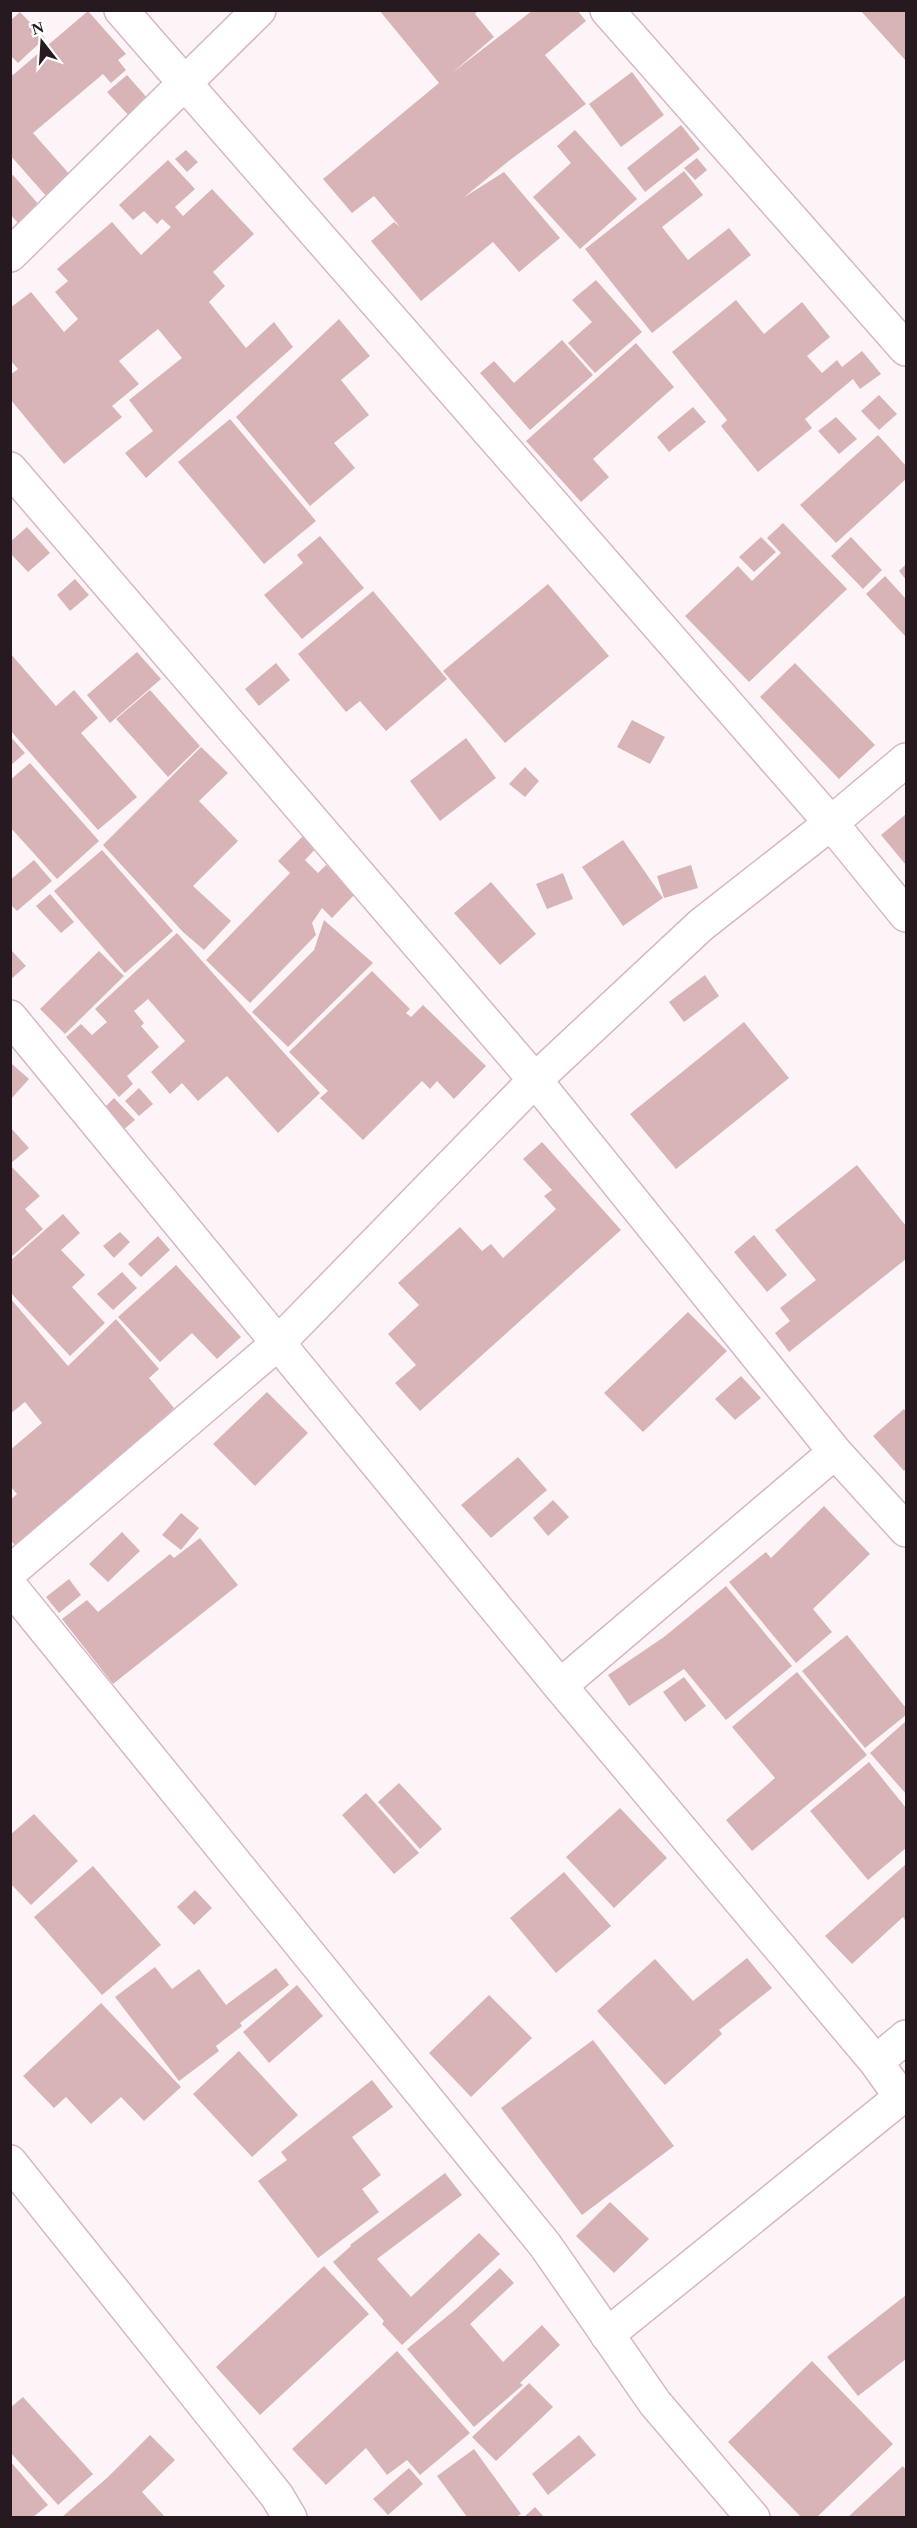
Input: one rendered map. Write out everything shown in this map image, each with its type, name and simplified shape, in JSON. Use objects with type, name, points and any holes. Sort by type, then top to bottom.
[{"type":"street","points":[[121,10],[831,823],[906,915]]},
{"type":"street","points":[[10,255],[259,10]]},
{"type":"street","points":[[607,10],[906,349]]},
{"type":"street","points":[[10,469],[535,1080],[836,1452],[906,1530]]},
{"type":"street","points":[[10,1572],[277,1344],[535,1080],[701,925],[831,823],[906,760]]},
{"type":"street","points":[[10,1017],[560,1686],[876,2062],[904,2100],[607,2335]]},
{"type":"street","points":[[560,1686],[836,1452]]},
{"type":"street","points":[[10,1586],[545,2245],[656,2403],[753,2517]]},
{"type":"street","points":[[876,2062],[906,2037]]},
{"type":"street","points":[[10,2162],[277,2496],[290,2517]]},
{"type":"building","points":[[379,10],[479,10],[475,14],[494,37],[452,73],[533,10],[577,10],[586,21],[545,55],[586,104],[463,198],[504,172],[560,238],[519,272],[493,242],[421,301],[371,241],[394,222],[400,227],[374,196],[352,213],[323,179],[439,83]]},
{"type":"building","points":[[860,10],[906,10],[906,61]]},
{"type":"building","points":[[88,11],[126,54],[118,60],[126,70],[111,83],[103,74],[33,133],[72,177],[47,197],[10,155],[10,72],[13,75]]},
{"type":"building","points":[[20,12],[45,38],[18,63],[10,55],[10,21]]},
{"type":"building","points":[[632,72],[664,115],[621,147],[589,104]]},
{"type":"building","points":[[127,75],[149,100],[130,117],[107,92]]},
{"type":"building","points":[[681,125],[700,149],[645,192],[627,168]]},
{"type":"building","points":[[575,130],[637,199],[580,249],[533,197],[571,163],[557,146]]},
{"type":"building","points":[[186,150],[198,162],[187,172],[175,159]]},
{"type":"building","points":[[697,158],[707,170],[695,180],[684,168]]},
{"type":"building","points":[[168,160],[195,189],[175,207],[183,216],[212,189],[254,234],[213,272],[225,286],[209,302],[246,348],[274,322],[293,347],[146,478],[125,453],[153,431],[129,400],[182,358],[158,329],[119,361],[139,384],[112,406],[122,417],[64,464],[10,399],[10,375],[18,369],[10,360],[10,308],[31,292],[64,332],[78,319],[55,292],[68,281],[57,269],[112,222],[141,255],[171,227],[162,219],[157,224],[144,211],[133,220],[119,205]]},
{"type":"building","points":[[684,171],[703,195],[662,227],[688,260],[729,228],[751,255],[652,333],[585,249]]},
{"type":"building","points":[[13,175],[40,206],[18,223],[10,214],[10,177]]},
{"type":"building","points":[[596,280],[642,332],[595,373],[568,343],[592,322],[572,300]]},
{"type":"building","points":[[736,300],[764,334],[802,302],[830,337],[807,356],[822,373],[837,360],[842,367],[862,351],[881,374],[860,389],[853,379],[805,419],[812,428],[758,472],[721,426],[727,420],[672,352]]},
{"type":"building","points":[[339,319],[370,356],[341,380],[369,415],[334,443],[355,468],[310,506],[236,417]]},
{"type":"building","points":[[562,340],[593,375],[530,430],[480,373],[494,361],[514,383]]},
{"type":"building","points":[[636,343],[674,387],[593,459],[609,477],[581,502],[526,441]]},
{"type":"building","points":[[879,395],[897,414],[879,430],[861,411]]},
{"type":"building","points":[[693,407],[706,422],[669,452],[657,437]]},
{"type":"building","points":[[836,417],[857,439],[839,454],[818,431]]},
{"type":"building","points":[[230,419],[316,521],[264,564],[178,462]]},
{"type":"building","points":[[878,435],[906,466],[906,479],[836,543],[800,505]]},
{"type":"building","points":[[783,523],[847,589],[749,682],[685,616],[738,566],[752,581],[781,553],[767,538]]},
{"type":"building","points":[[27,527],[50,553],[28,572],[10,553],[10,542]]},
{"type":"building","points":[[320,536],[364,588],[302,639],[264,595],[303,563],[297,555]]},
{"type":"building","points":[[761,537],[776,552],[754,572],[739,557]]},
{"type":"building","points":[[851,537],[882,570],[863,589],[831,556]]},
{"type":"building","points":[[906,564],[906,580],[899,571]]},
{"type":"building","points":[[885,576],[906,599],[906,637],[866,594]]},
{"type":"building","points":[[75,579],[89,595],[70,611],[57,595]]},
{"type":"building","points":[[548,584],[609,656],[505,743],[443,671]]},
{"type":"building","points":[[373,591],[447,679],[386,731],[360,701],[346,712],[298,654]]},
{"type":"building","points":[[137,652],[161,679],[110,723],[87,695]]},
{"type":"building","points":[[10,653],[56,706],[74,690],[98,718],[81,733],[137,797],[98,830],[10,730]]},
{"type":"building","points":[[276,663],[290,680],[259,706],[245,689]]},
{"type":"building","points":[[795,663],[875,745],[839,779],[760,697]]},
{"type":"building","points":[[150,690],[200,746],[168,777],[116,719]]},
{"type":"building","points":[[632,720],[665,737],[650,764],[617,747]]},
{"type":"building","points":[[10,736],[25,753],[10,766]]},
{"type":"building","points":[[466,738],[496,778],[440,821],[410,781]]},
{"type":"building","points":[[201,747],[228,773],[199,801],[238,841],[193,886],[231,921],[204,950],[183,932],[103,845]]},
{"type":"building","points":[[30,763],[99,841],[57,879],[10,827],[10,780]]},
{"type":"building","points":[[525,767],[539,781],[525,797],[509,784]]},
{"type":"building","points":[[906,814],[906,865],[881,835]]},
{"type":"building","points":[[307,832],[320,844],[305,860],[318,873],[326,865],[356,893],[332,918],[322,908],[312,923],[316,935],[250,1003],[206,960],[290,873],[278,861]]},
{"type":"building","points":[[623,840],[663,898],[623,926],[582,867]]},
{"type":"building","points":[[102,850],[173,931],[125,973],[54,891]]},
{"type":"building","points":[[34,860],[52,881],[17,911],[10,904],[10,880]]},
{"type":"building","points":[[691,865],[698,888],[664,898],[657,876]]},
{"type":"building","points":[[563,873],[573,899],[547,909],[536,884]]},
{"type":"building","points":[[491,882],[536,934],[500,965],[454,913]]},
{"type":"building","points":[[50,894],[74,922],[61,933],[36,906]]},
{"type":"building","points":[[324,920],[373,963],[288,1047],[252,1012],[314,950]]},
{"type":"building","points":[[177,933],[320,1093],[278,1133],[227,1076],[198,1101],[182,1083],[170,1094],[151,1072],[185,1041],[148,999],[134,1011],[144,1023],[141,1026],[159,1047],[127,1076],[133,1084],[119,1097],[66,1037],[81,1024],[92,1035],[107,1022],[95,1009]]},
{"type":"building","points":[[10,949],[26,966],[10,980]]},
{"type":"building","points":[[99,951],[124,976],[65,1034],[40,1009]]},
{"type":"building","points":[[372,971],[410,1009],[406,1013],[411,1017],[423,1005],[486,1066],[454,1099],[437,1081],[430,1089],[422,1081],[363,1140],[320,1098],[328,1091],[289,1052]]},
{"type":"building","points":[[705,975],[719,996],[684,1022],[669,1002]]},
{"type":"building","points":[[744,1022],[789,1078],[676,1169],[630,1114]]},
{"type":"building","points":[[12,1064],[29,1079],[10,1100],[10,1066]]},
{"type":"building","points":[[139,1088],[153,1104],[139,1116],[125,1101]]},
{"type":"building","points":[[114,1098],[135,1120],[123,1130],[103,1109]]},
{"type":"building","points":[[10,1127],[29,1148],[10,1164]]},
{"type":"building","points":[[542,1142],[621,1230],[420,1411],[395,1383],[416,1365],[388,1334],[419,1305],[398,1283],[460,1227],[482,1251],[491,1244],[503,1258],[556,1209],[544,1196],[552,1190],[523,1159]]},
{"type":"building","points":[[10,1165],[40,1196],[25,1209],[43,1229],[10,1258]]},
{"type":"building","points":[[857,1165],[906,1226],[906,1259],[789,1352],[775,1333],[790,1321],[780,1308],[816,1280],[775,1230]]},
{"type":"building","points":[[63,1214],[80,1233],[61,1250],[85,1275],[72,1287],[105,1323],[70,1356],[10,1292],[10,1261]]},
{"type":"building","points":[[120,1232],[130,1242],[114,1258],[103,1246]]},
{"type":"building","points":[[754,1235],[787,1275],[767,1292],[734,1252]]},
{"type":"building","points":[[158,1236],[170,1250],[141,1277],[128,1264]]},
{"type":"building","points":[[176,1265],[241,1337],[217,1359],[192,1333],[160,1362],[118,1317]]},
{"type":"building","points":[[122,1272],[137,1288],[113,1310],[97,1294]]},
{"type":"building","points":[[10,1298],[68,1366],[116,1319],[159,1369],[149,1378],[174,1408],[134,1446],[15,1545],[10,1540],[10,1500],[17,1494],[10,1486],[10,1450],[42,1423],[25,1402],[10,1414]]},
{"type":"building","points":[[688,1312],[727,1351],[643,1432],[604,1393]]},
{"type":"building","points":[[741,1376],[761,1398],[735,1420],[715,1399]]},
{"type":"building","points":[[267,1392],[308,1433],[255,1486],[213,1444]]},
{"type":"building","points":[[904,1409],[906,1412],[906,1469],[904,1471],[873,1436]]},
{"type":"building","points":[[518,1457],[547,1490],[491,1538],[461,1505]]},
{"type":"building","points":[[553,1500],[569,1517],[548,1536],[533,1518]]},
{"type":"building","points":[[824,1506],[870,1554],[813,1609],[832,1632],[796,1663],[729,1582],[766,1552],[771,1558]]},
{"type":"building","points":[[181,1513],[199,1528],[181,1550],[162,1535]]},
{"type":"building","points":[[122,1532],[140,1551],[108,1582],[89,1564]]},
{"type":"building","points":[[200,1538],[238,1585],[113,1684],[62,1619],[87,1600],[98,1612],[170,1554],[174,1558]]},
{"type":"building","points":[[69,1579],[81,1595],[59,1613],[46,1597]]},
{"type":"building","points":[[726,1586],[792,1666],[726,1720],[684,1669],[629,1706],[608,1675],[664,1637]]},
{"type":"building","points":[[847,1635],[906,1708],[906,1715],[865,1748],[802,1671]]},
{"type":"building","points":[[797,1672],[867,1755],[752,1851],[726,1820],[775,1778],[732,1727]]},
{"type":"building","points":[[684,1677],[706,1706],[685,1722],[663,1692]]},
{"type":"building","points":[[906,1721],[906,1794],[870,1753]]},
{"type":"building","points":[[869,1762],[906,1808],[906,1848],[868,1880],[810,1811]]},
{"type":"building","points":[[399,1783],[442,1829],[420,1849],[378,1802]]},
{"type":"building","points":[[366,1793],[419,1853],[394,1874],[342,1815]]},
{"type":"building","points":[[620,1808],[667,1858],[614,1908],[566,1857]]},
{"type":"building","points":[[34,1814],[78,1861],[31,1905],[10,1883],[10,1835]]},
{"type":"building","points":[[906,1864],[906,1922],[903,1917],[852,1964],[825,1936]]},
{"type":"building","points":[[93,1866],[161,1945],[102,1995],[34,1917]]},
{"type":"building","points":[[564,1872],[611,1926],[556,1973],[510,1918]]},
{"type":"building","points":[[195,1890],[212,1908],[194,1925],[177,1907]]},
{"type":"building","points":[[747,1958],[772,1988],[719,2030],[722,2034],[665,2085],[597,2011],[655,1959],[693,2001]]},
{"type":"building","points":[[155,1967],[172,1989],[199,1969],[226,2005],[276,1968],[289,1985],[240,2023],[242,2026],[216,2046],[219,2051],[179,2081],[115,1997]]},
{"type":"building","points":[[297,1985],[323,2016],[269,2063],[243,2032]]},
{"type":"building","points":[[489,1995],[532,2038],[471,2097],[429,2053]]},
{"type":"building","points":[[101,2003],[181,2087],[144,2121],[121,2097],[91,2124],[66,2097],[54,2108],[23,2076]]},
{"type":"building","points":[[593,2040],[674,2146],[582,2215],[501,2108]]},
{"type":"building","points":[[239,2051],[298,2115],[252,2157],[193,2094]]},
{"type":"building","points":[[372,2080],[393,2107],[352,2137],[381,2175],[362,2189],[379,2212],[318,2258],[258,2181],[287,2160],[281,2152]]},
{"type":"building","points":[[445,2173],[462,2195],[377,2259],[411,2297],[479,2233],[500,2254],[402,2345],[382,2324],[384,2321],[333,2262],[350,2245]]},
{"type":"building","points":[[610,2202],[649,2239],[614,2273],[576,2236]]},
{"type":"building","points":[[324,2266],[369,2314],[260,2415],[216,2367]]},
{"type":"building","points":[[500,2268],[514,2283],[470,2324],[503,2362],[542,2325],[560,2345],[520,2383],[523,2385],[474,2427],[407,2349],[456,2309]]},
{"type":"building","points":[[906,2295],[906,2359],[858,2396],[827,2357]]},
{"type":"building","points":[[397,2351],[470,2433],[420,2475],[407,2460],[387,2475],[366,2448],[326,2485],[292,2449]]},
{"type":"building","points":[[812,2361],[893,2444],[817,2517],[801,2517],[728,2442]]},
{"type":"building","points":[[529,2383],[553,2407],[496,2461],[472,2437]]},
{"type":"building","points":[[23,2397],[93,2474],[58,2505],[10,2452],[10,2408]]},
{"type":"building","points":[[150,2435],[175,2460],[142,2492],[165,2517],[62,2517],[108,2477]]},
{"type":"building","points":[[579,2435],[596,2455],[548,2495],[532,2474]]},
{"type":"building","points":[[474,2449],[521,2514],[516,2517],[467,2517],[437,2476]]},
{"type":"building","points":[[10,2461],[48,2505],[33,2517],[10,2517]]},
{"type":"building","points":[[903,2466],[906,2470],[906,2517],[848,2517]]},
{"type":"building","points":[[409,2468],[423,2484],[388,2515],[373,2499]]},
{"type":"building","points":[[535,2507],[544,2517],[524,2517]]}]
